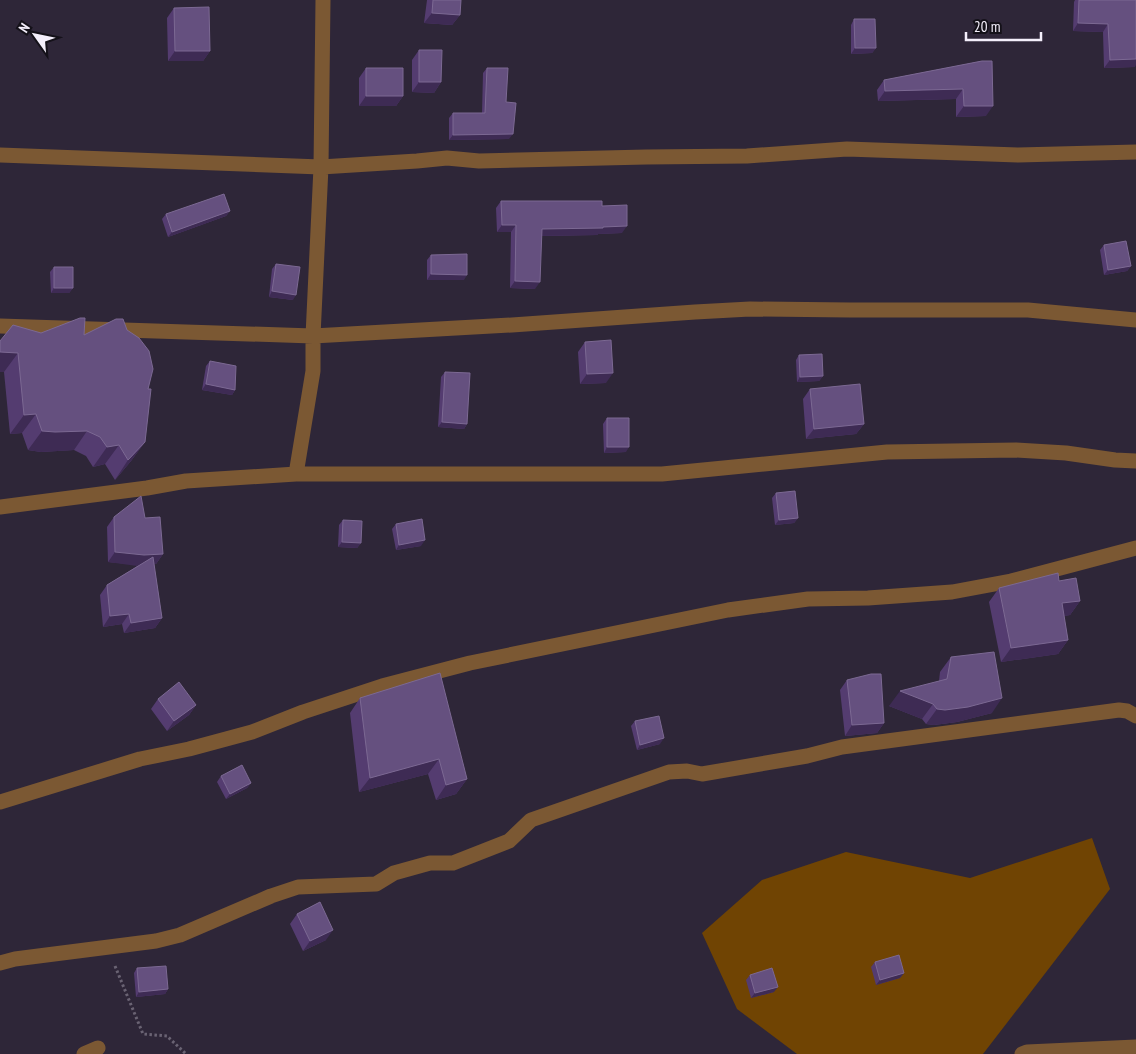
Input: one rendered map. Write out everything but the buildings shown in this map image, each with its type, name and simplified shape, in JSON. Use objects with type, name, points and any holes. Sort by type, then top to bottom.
[{"type":"street","points":[[296,474],[313,371],[321,167],[323,0]]},
{"type":"street","points":[[0,155],[321,167],[446,158],[478,160],[747,156],[847,149],[1018,155],[1136,152]]},
{"type":"street","points":[[0,326],[313,336],[750,309],[1028,310],[1136,320]]},
{"type":"street","points":[[0,507],[186,481],[296,474],[662,474],[886,452],[1016,450],[1066,453],[1136,461]]},
{"type":"street","points":[[0,802],[140,759],[189,749],[252,732],[302,712],[382,686],[470,663],[718,612],[766,604],[808,599],[868,598],[952,592],[1011,581],[1136,548]]},
{"type":"street","points":[[0,963],[156,941],[180,935],[271,896],[298,887],[376,884],[394,873],[430,863],[453,863],[509,842],[531,820],[669,772],[687,770],[702,774],[807,756],[842,747],[1119,710],[1127,711],[1136,716]]},
{"type":"street","points":[[1022,1054],[1027,1052],[1136,1047]]},
{"type":"street","points":[[84,1054],[98,1048]]},
{"type":"path","points":[[107,947],[143,1034],[167,1036],[186,1054]]},
{"type":"shaded area","points":[[1092,838],[1110,889],[983,1054],[797,1054],[737,1009],[702,933],[762,880],[846,852],[970,878]]}]
